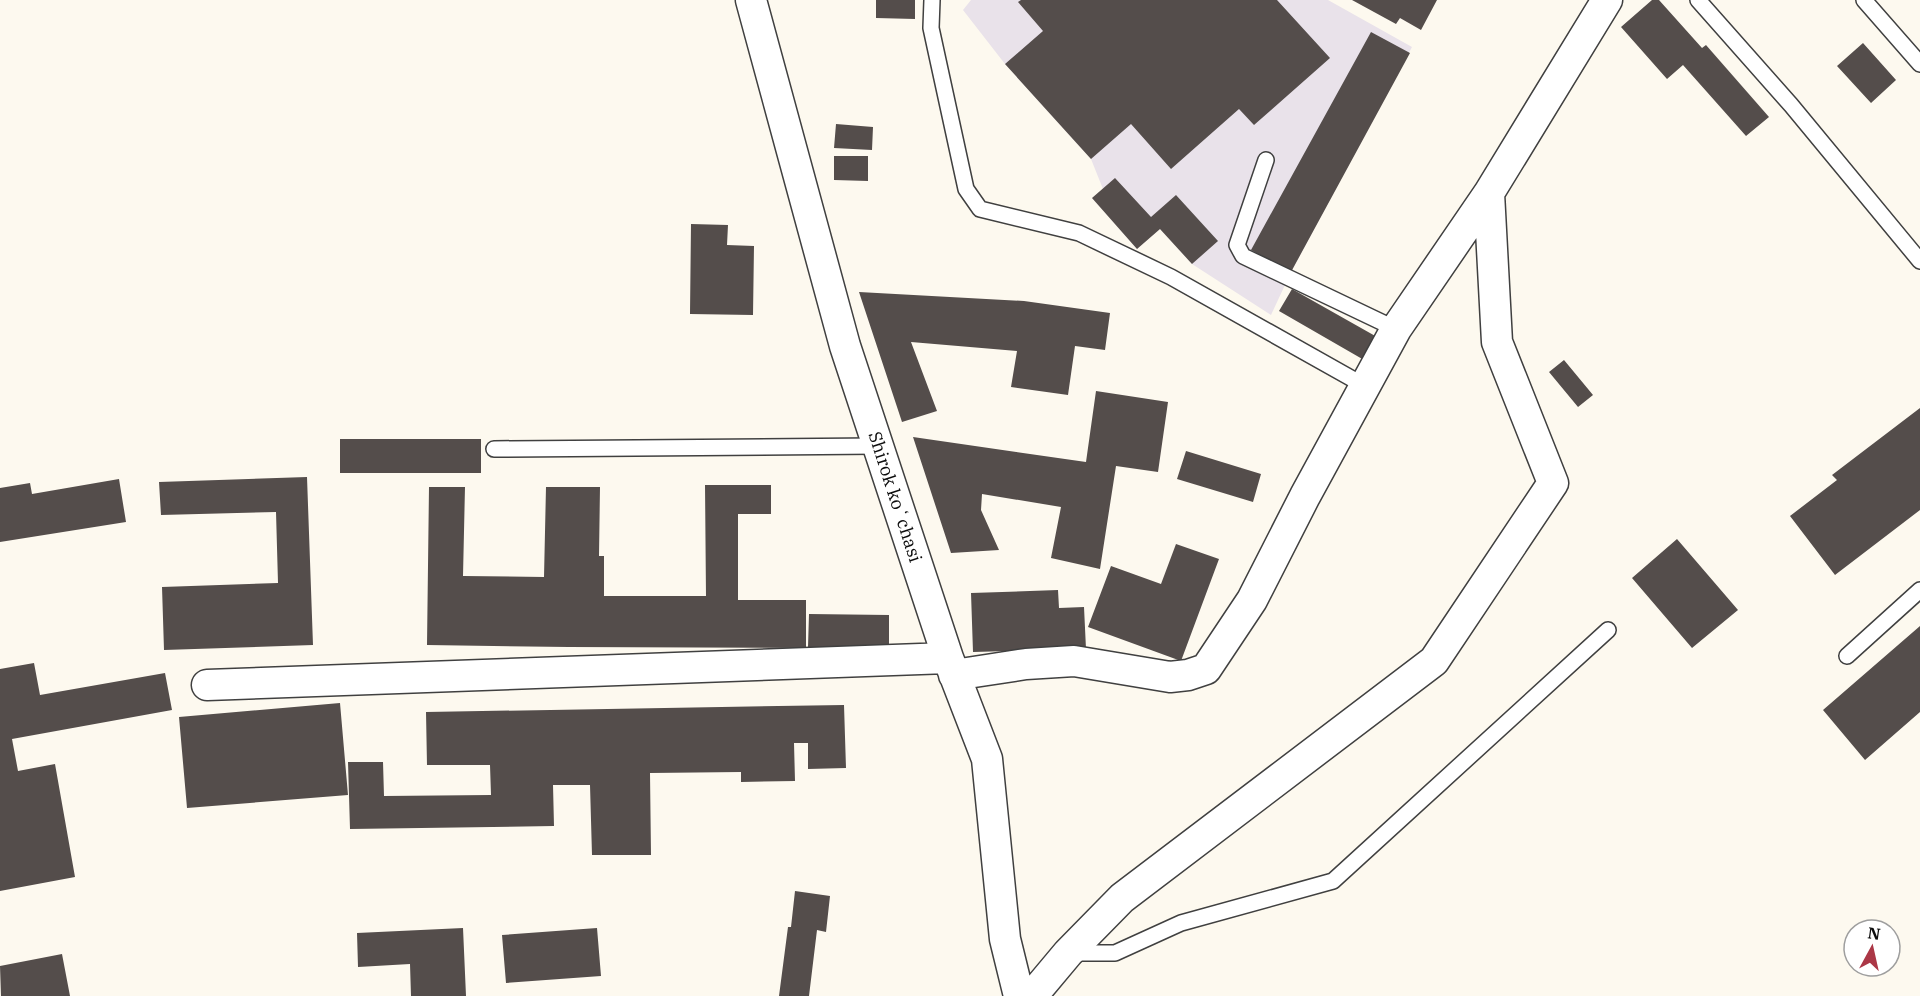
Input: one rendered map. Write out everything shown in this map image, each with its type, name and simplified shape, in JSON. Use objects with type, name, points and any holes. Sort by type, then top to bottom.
[{"type":"street","name":"Shirok koʻchasi","points":[[751,0],[845,346],[951,667],[987,759],[1005,939],[1019,996]]},
{"type":"street","points":[[207,685],[951,667],[1074,661],[1170,678],[1206,669],[1252,600],[1305,496],[1396,329],[1489,193],[1607,0]]},
{"type":"street","points":[[1032,996],[1068,953],[1122,898],[1434,661],[1553,483],[1497,342],[1489,193]]},
{"type":"lane","points":[[932,0],[931,28],[966,189],[980,209],[1079,233],[1172,277],[1365,386]]},
{"type":"lane","points":[[1698,0],[1791,105],[1920,261]]},
{"type":"lane","points":[[1864,0],[1920,64]]},
{"type":"lane","points":[[1266,160],[1237,244],[1243,256],[1396,329]]},
{"type":"lane","points":[[494,449],[878,446]]},
{"type":"lane","points":[[1846,656],[1920,590]]},
{"type":"lane","points":[[1068,953],[1115,953],[1181,923],[1333,881],[1608,630]]},
{"type":"shaded area","points":[[971,0],[1328,0],[1412,47],[1291,272],[1271,315],[1192,264],[1160,229],[1137,249],[1092,198],[1103,189],[1091,159],[1005,64],[963,10]]},
{"type":"building","points":[[876,0],[915,0],[915,19],[876,18]]},
{"type":"building","points":[[1021,0],[1277,0],[1330,58],[1254,125],[1239,109],[1171,169],[1131,124],[1091,159],[1005,64],[1043,31],[1018,2]]},
{"type":"building","points":[[1352,0],[1437,0],[1421,30],[1400,18],[1396,24]]},
{"type":"building","points":[[1652,0],[1659,0],[1702,48],[1706,45],[1769,117],[1746,136],[1683,65],[1667,79],[1621,27]]},
{"type":"building","points":[[1371,32],[1410,53],[1291,272],[1251,250]]},
{"type":"building","points":[[1863,43],[1896,80],[1871,103],[1837,66]]},
{"type":"building","points":[[836,124],[873,127],[872,150],[834,148]]},
{"type":"building","points":[[834,156],[868,156],[868,181],[834,180]]},
{"type":"building","points":[[1115,178],[1151,217],[1176,195],[1218,241],[1192,264],[1160,229],[1137,249],[1092,198]]},
{"type":"building","points":[[691,224],[728,225],[727,245],[754,246],[753,315],[690,314]]},
{"type":"building","points":[[1292,289],[1377,337],[1364,360],[1279,311]]},
{"type":"building","points":[[859,292],[1024,301],[1110,313],[1105,350],[1075,346],[1068,395],[1011,387],[1017,351],[911,342],[937,411],[902,422]]},
{"type":"building","points":[[1564,360],[1593,395],[1578,407],[1549,372]]},
{"type":"building","points":[[1096,391],[1168,402],[1158,472],[1116,466],[1100,569],[1051,558],[1061,507],[982,494],[981,510],[999,550],[951,553],[913,437],[1086,462]]},
{"type":"building","points":[[1920,408],[1920,510],[1835,575],[1790,516],[1837,480],[1832,475]]},
{"type":"building","points":[[340,439],[481,439],[481,473],[340,473]]},
{"type":"building","points":[[1186,451],[1261,474],[1253,502],[1177,479]]},
{"type":"building","points":[[307,477],[313,645],[164,650],[162,587],[278,583],[276,512],[161,515],[159,482]]},
{"type":"building","points":[[119,479],[126,522],[0,542],[0,488],[30,483],[32,494]]},
{"type":"building","points":[[705,485],[771,485],[771,514],[738,514],[738,600],[806,600],[806,648],[427,645],[429,487],[465,487],[463,576],[544,577],[546,487],[600,487],[599,556],[604,556],[604,596],[706,596]]},
{"type":"building","points":[[1677,539],[1738,610],[1692,648],[1632,578]]},
{"type":"building","points":[[1176,544],[1219,559],[1181,661],[1088,627],[1111,566],[1161,584]]},
{"type":"building","points":[[1058,590],[1059,608],[1084,607],[1086,649],[973,652],[971,593]]},
{"type":"building","points":[[809,614],[889,615],[889,647],[808,647]]},
{"type":"building","points":[[1920,626],[1920,712],[1865,760],[1823,710]]},
{"type":"building","points":[[34,663],[40,695],[165,673],[172,710],[12,739],[18,771],[55,764],[75,877],[0,891],[0,669]]},
{"type":"building","points":[[340,703],[348,795],[187,808],[179,717]]},
{"type":"building","points":[[844,705],[846,768],[808,769],[808,743],[794,743],[795,781],[741,782],[741,772],[650,773],[651,855],[592,855],[590,785],[553,785],[554,826],[350,829],[348,762],[383,762],[384,796],[491,795],[490,765],[427,765],[426,712]]},
{"type":"building","points":[[795,891],[830,896],[826,932],[817,930],[809,996],[779,996],[788,927],[791,927]]},
{"type":"building","points":[[463,928],[466,996],[411,996],[410,964],[358,967],[357,933]]},
{"type":"building","points":[[597,928],[601,976],[506,983],[502,935]]},
{"type":"building","points":[[62,954],[70,996],[1,996],[0,966]]}]
